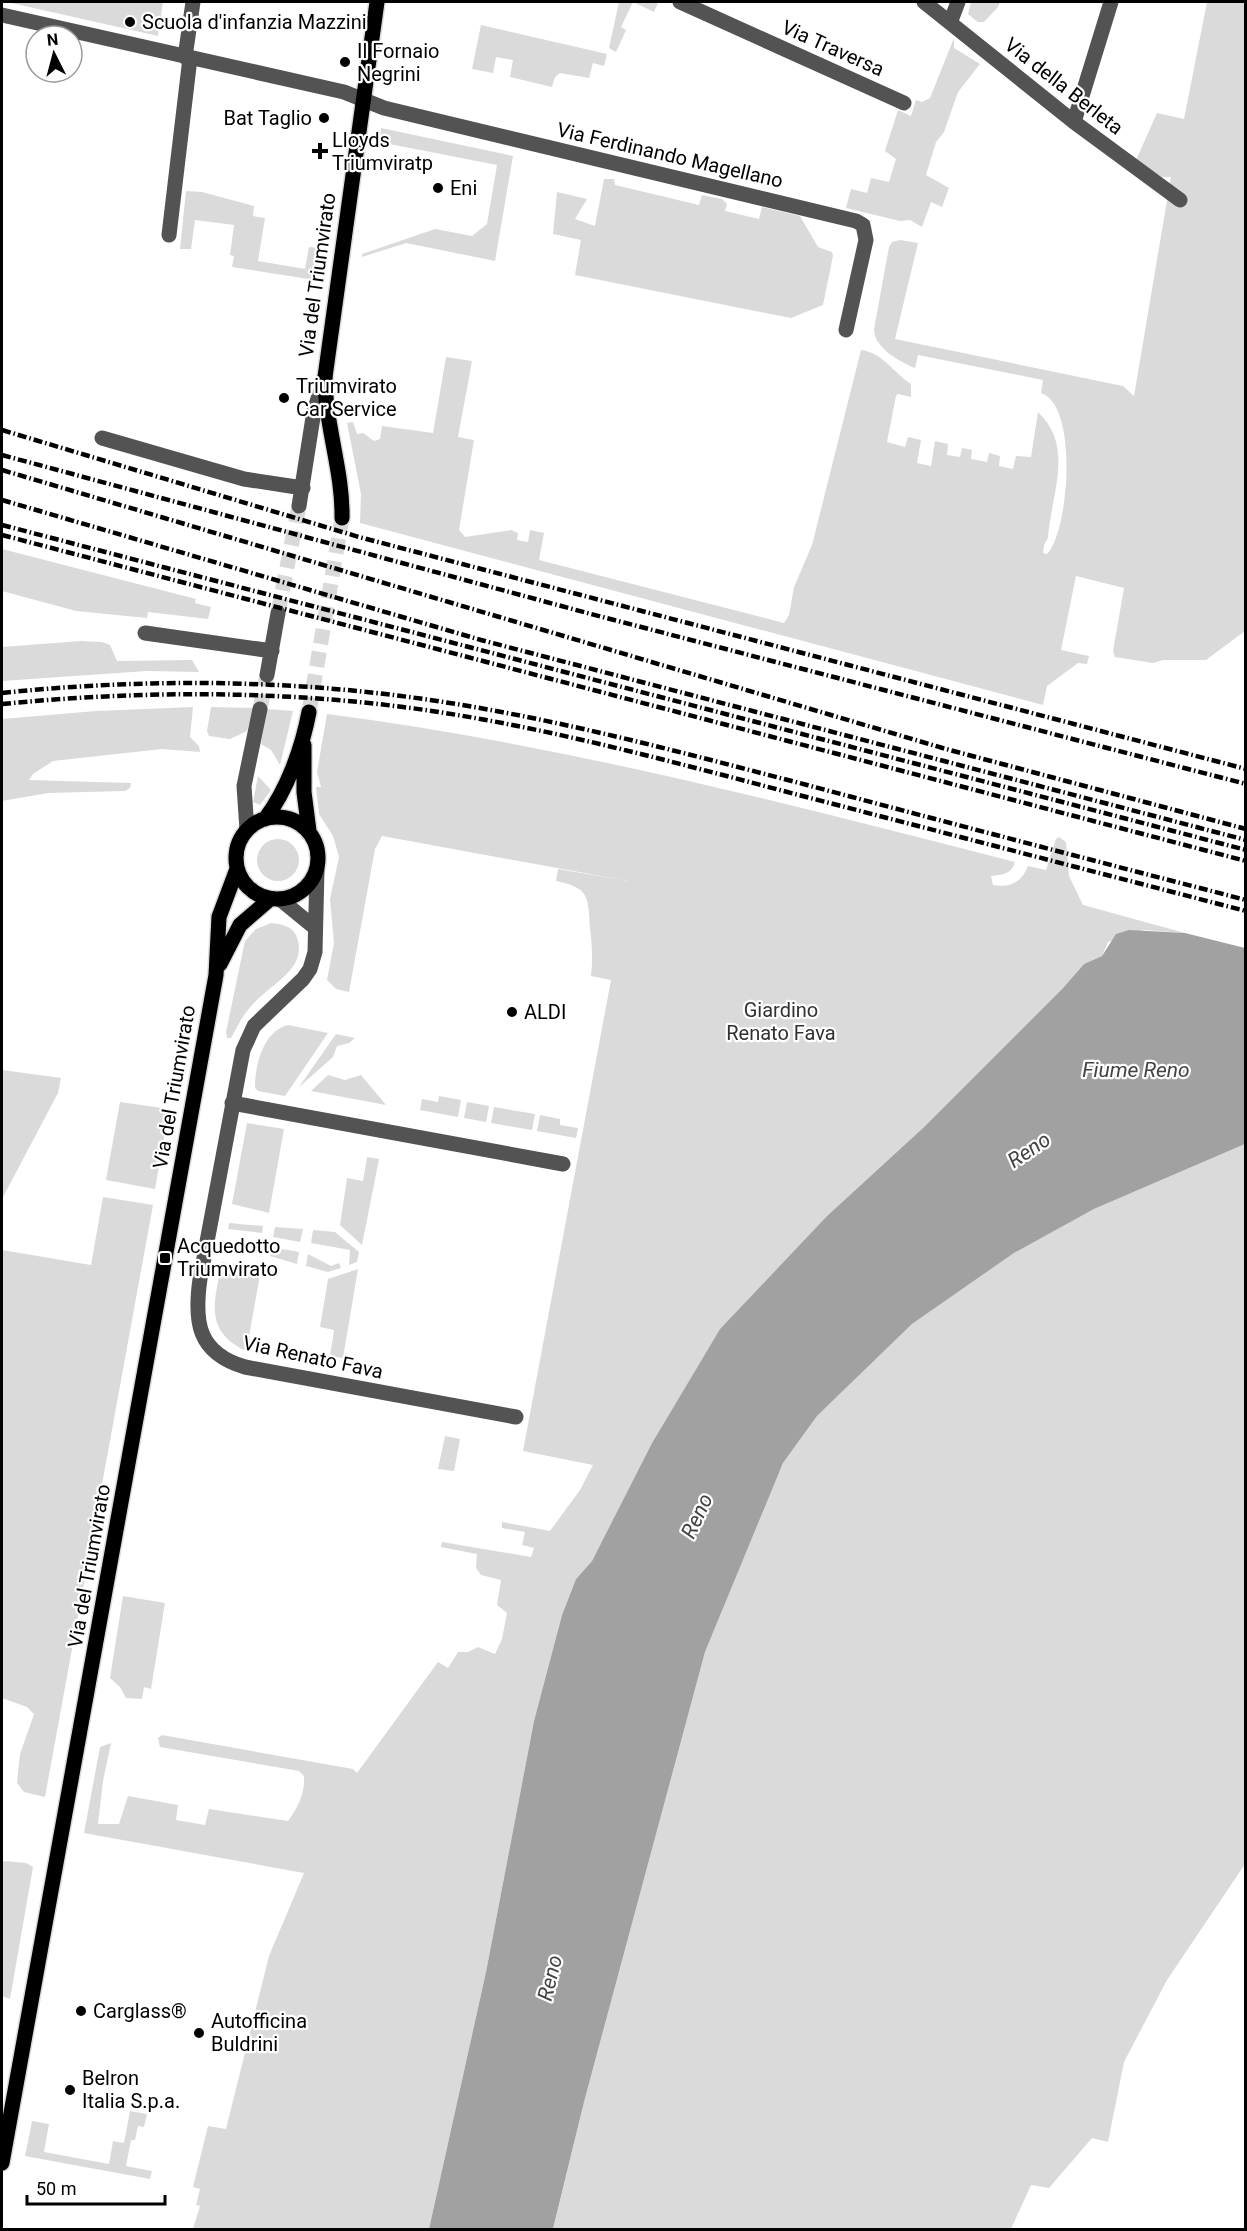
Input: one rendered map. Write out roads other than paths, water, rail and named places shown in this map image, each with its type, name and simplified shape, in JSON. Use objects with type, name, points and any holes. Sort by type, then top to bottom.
[{"type":"main road","name":"Via del Triumvirato","points":[[342,518],[341,492],[328,426],[325,377],[377,2]]},
{"type":"main road","points":[[305,734],[278,798],[265,819],[247,830],[238,846],[237,869],[250,890],[276,899],[301,893],[309,886],[317,870],[317,847],[309,831],[304,792],[305,734],[309,712]]},
{"type":"main road","points":[[265,819],[284,818],[302,825],[309,831]]},
{"type":"main road","name":"Via del Triumvirato","points":[[2,2163],[216,975],[219,917],[237,869]]},
{"type":"main road","name":"Via del Triumvirato","points":[[216,975],[227,946],[240,925],[276,899]]},
{"type":"street","points":[[169,235],[193,2]]},
{"type":"street","name":"Via Traversa","points":[[680,2],[904,103]]},
{"type":"street","name":"Via della Berleta","points":[[924,2],[1074,122],[1180,200]]},
{"type":"street","points":[[950,23],[958,2]]},
{"type":"street","points":[[1074,122],[1112,2]]},
{"type":"street","name":"Via Ferdinando Magellano","points":[[2,15],[344,92],[384,108],[856,220],[863,225],[866,240],[846,330]]},
{"type":"street","name":"Via del Triumvirato","points":[[299,506],[314,411],[325,377]]},
{"type":"street","points":[[102,438],[244,479],[303,489]]},
{"type":"street","points":[[267,675],[278,613]]},
{"type":"street","points":[[145,633],[272,651]]},
{"type":"street","points":[[247,830],[244,786],[260,709]]},
{"type":"street","name":"Via Renato Fava","points":[[317,870],[315,952],[310,969],[303,979],[254,1026],[243,1050],[196,1306],[199,1330],[208,1344],[228,1361],[245,1367],[516,1417]]},
{"type":"street","points":[[276,899],[314,927]]},
{"type":"street","points":[[232,1103],[563,1164]]},
{"type":"water","name":"Fiume Reno","points":[[1129,930],[1185,933],[1245,948],[1245,1144],[1094,1209],[1014,1253],[912,1324],[817,1416],[783,1463],[705,1652],[584,2102],[553,2229],[429,2229],[486,1972],[534,1721],[562,1615],[576,1579],[592,1561],[652,1443],[720,1329],[827,1216],[923,1128],[1063,988],[1084,964],[1102,956],[1116,934]]},
{"type":"tunnel","points":[[278,613],[299,506]]},
{"type":"tunnel","points":[[309,712],[342,518]]},
{"type":"tunnel","points":[[260,709],[267,675]]},
{"type":"railway","points":[[2,430],[359,537],[1246,769]]},
{"type":"railway","points":[[2,455],[591,614],[1246,784]]},
{"type":"railway","points":[[2,470],[946,749],[1246,829]]},
{"type":"railway","points":[[2,500],[481,640],[1246,840]]},
{"type":"railway","points":[[2,525],[1246,850]]},
{"type":"railway","points":[[2,535],[1246,861]]},
{"type":"railway","points":[[2,693],[154,683],[256,684],[358,691],[459,705],[560,724],[659,747],[1246,900]]},
{"type":"railway","points":[[2,704],[152,695],[252,695],[353,701],[453,714],[551,733],[649,756],[1246,911]]},
{"type":"place","name":"Scuola d'infanzia Mazzini","points":[[130,22]]},
{"type":"place","name":"Il Fornaio Negrini","points":[[345,62]]},
{"type":"place","name":"Bat Taglio","points":[[324,118]]},
{"type":"place","name":"Lloyds Triumviratp","points":[[320,151]]},
{"type":"place","name":"Eni","points":[[438,188]]},
{"type":"place","name":"Triumvirato Car Service","points":[[284,398]]},
{"type":"place","name":"ALDI","points":[[512,1012]]},
{"type":"place","name":"Acquedotto Triumvirato","points":[[165,1258]]},
{"type":"place","name":"Carglass®","points":[[81,2011]]},
{"type":"place","name":"Autofficina Buldrini","points":[[199,2033]]},
{"type":"place","name":"Belron Italia S.p.a.","points":[[70,2090]]},
{"type":"park label","name":"Giardino Renato Fava","points":[[781,1022]]},
{"type":"water label","name":"Reno","points":[[1029,1150]]},
{"type":"water label","name":"Reno","points":[[697,1516]]},
{"type":"water label","name":"Reno","points":[[550,1978]]}]
